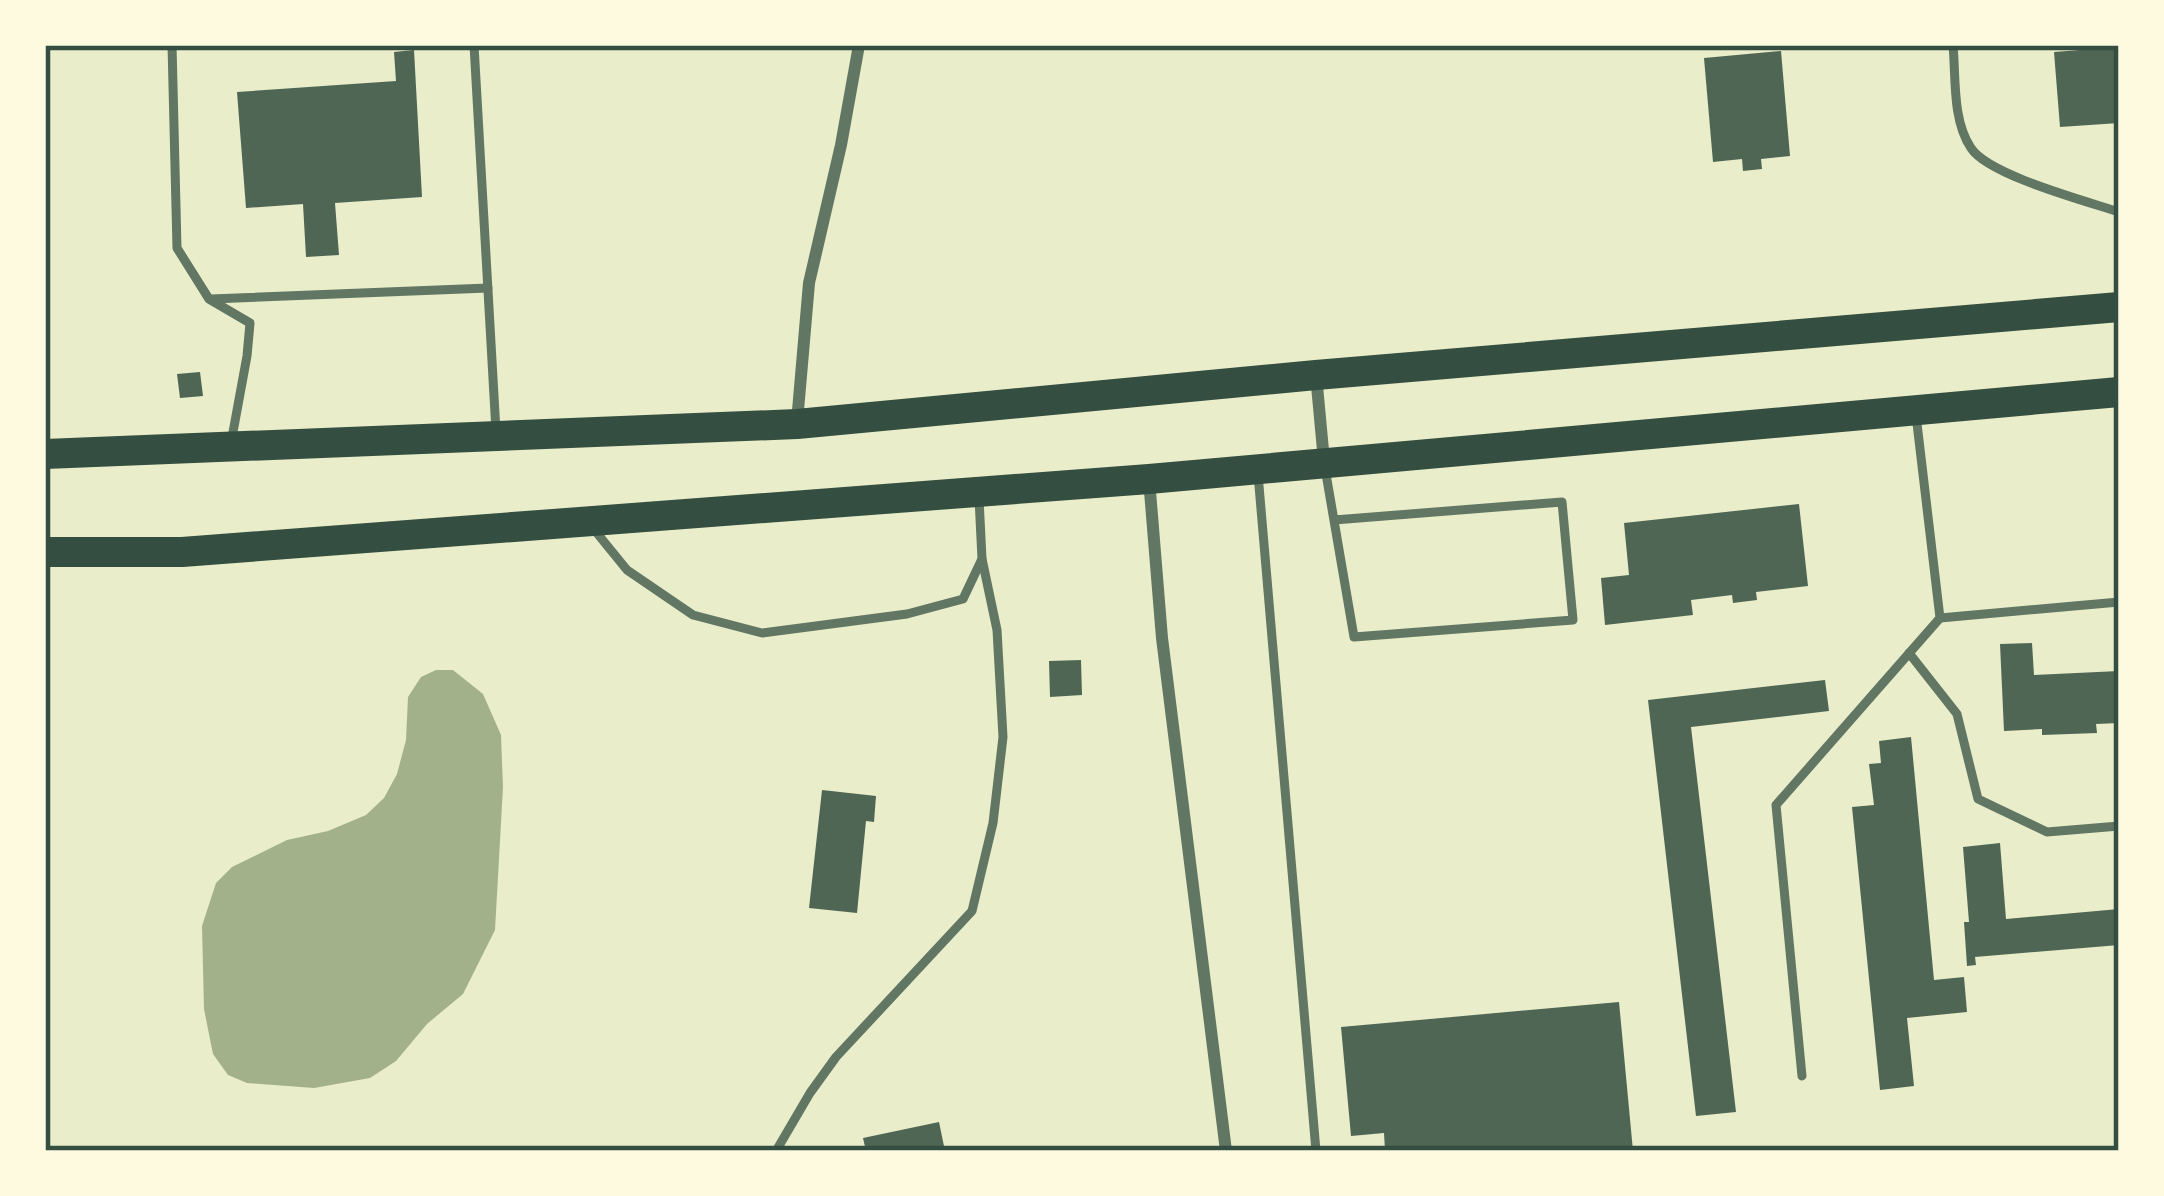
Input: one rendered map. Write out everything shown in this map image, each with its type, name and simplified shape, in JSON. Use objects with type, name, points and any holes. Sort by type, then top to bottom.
[{"type":"main road","points":[[45,454],[797,424],[2119,307]]},
{"type":"main road","points":[[45,551],[182,552],[1149,479],[2119,392]]},
{"type":"street","points":[[797,424],[809,283],[859,45]]},
{"type":"street","points":[[1316,375],[1324,462]]},
{"type":"street","points":[[1149,479],[1162,638],[1226,1151]]},
{"type":"lane","points":[[172,45],[177,248],[209,299],[250,323],[230,448]]},
{"type":"lane","points":[[474,45],[496,436]]},
{"type":"lane","points":[[1953,45],[1959,119],[1972,151],[2007,173],[2119,212]]},
{"type":"lane","points":[[209,299],[488,288]]},
{"type":"lane","points":[[1915,410],[1940,618]]},
{"type":"lane","points":[[1324,462],[1354,637],[1574,620],[1562,502],[1334,520]]},
{"type":"lane","points":[[1258,469],[1316,1151]]},
{"type":"lane","points":[[776,1151],[836,1057],[972,911],[993,824],[1003,737],[997,630],[982,560],[979,492]]},
{"type":"lane","points":[[587,521],[627,570],[692,615],[762,633],[907,614],[963,599],[982,560]]},
{"type":"lane","points":[[1802,1076],[1776,805],[1940,618],[2119,602]]},
{"type":"lane","points":[[1909,652],[1957,714],[1978,800],[2047,832],[2119,826]]},
{"type":"shaded area","points":[[436,670],[453,670],[483,694],[501,735],[495,930],[463,994],[427,1024],[396,1061],[370,1078],[314,1088],[247,1083],[228,1075],[213,1054],[204,1009],[202,926],[216,883],[232,867],[287,840],[328,831],[366,815],[384,798],[397,774],[406,740],[408,697],[421,677]]},
{"type":"building","points":[[2119,47],[2119,123],[2060,127],[2054,52]]},
{"type":"building","points":[[414,50],[422,197],[335,203],[339,255],[306,257],[303,204],[246,208],[237,92],[396,81],[394,52]]},
{"type":"building","points":[[1781,51],[1790,156],[1761,159],[1762,169],[1743,171],[1742,159],[1713,162],[1704,58]]},
{"type":"building","points":[[200,372],[203,396],[180,398],[177,374]]},
{"type":"building","points":[[1799,504],[1808,586],[1756,592],[1757,600],[1733,603],[1732,595],[1691,600],[1693,615],[1605,625],[1601,578],[1629,575],[1624,523]]},
{"type":"building","points":[[2032,643],[2034,675],[2119,671],[2119,723],[2096,724],[2097,733],[2004,731],[2000,644]]},
{"type":"building","points":[[1081,660],[1082,695],[1050,697],[1049,661]]},
{"type":"building","points":[[1825,680],[1829,711],[1691,727],[1736,1112],[1696,1116],[1648,700]]},
{"type":"building","points":[[1911,737],[1934,980],[1964,977],[1967,1012],[1907,1018],[1914,1086],[1880,1090],[1852,807],[1874,805],[1869,764],[1881,763],[1879,741]]},
{"type":"building","points":[[822,790],[876,796],[874,822],[866,821],[857,913],[809,908]]},
{"type":"building","points":[[2000,843],[2006,919],[2119,909],[2119,945],[1975,957],[1976,965],[1967,966],[1963,847]]},
{"type":"building","points":[[1619,1002],[1633,1151],[1385,1151],[1384,1133],[1351,1136],[1341,1027]]},
{"type":"building","points":[[939,1122],[945,1151],[866,1151],[863,1138]]}]
